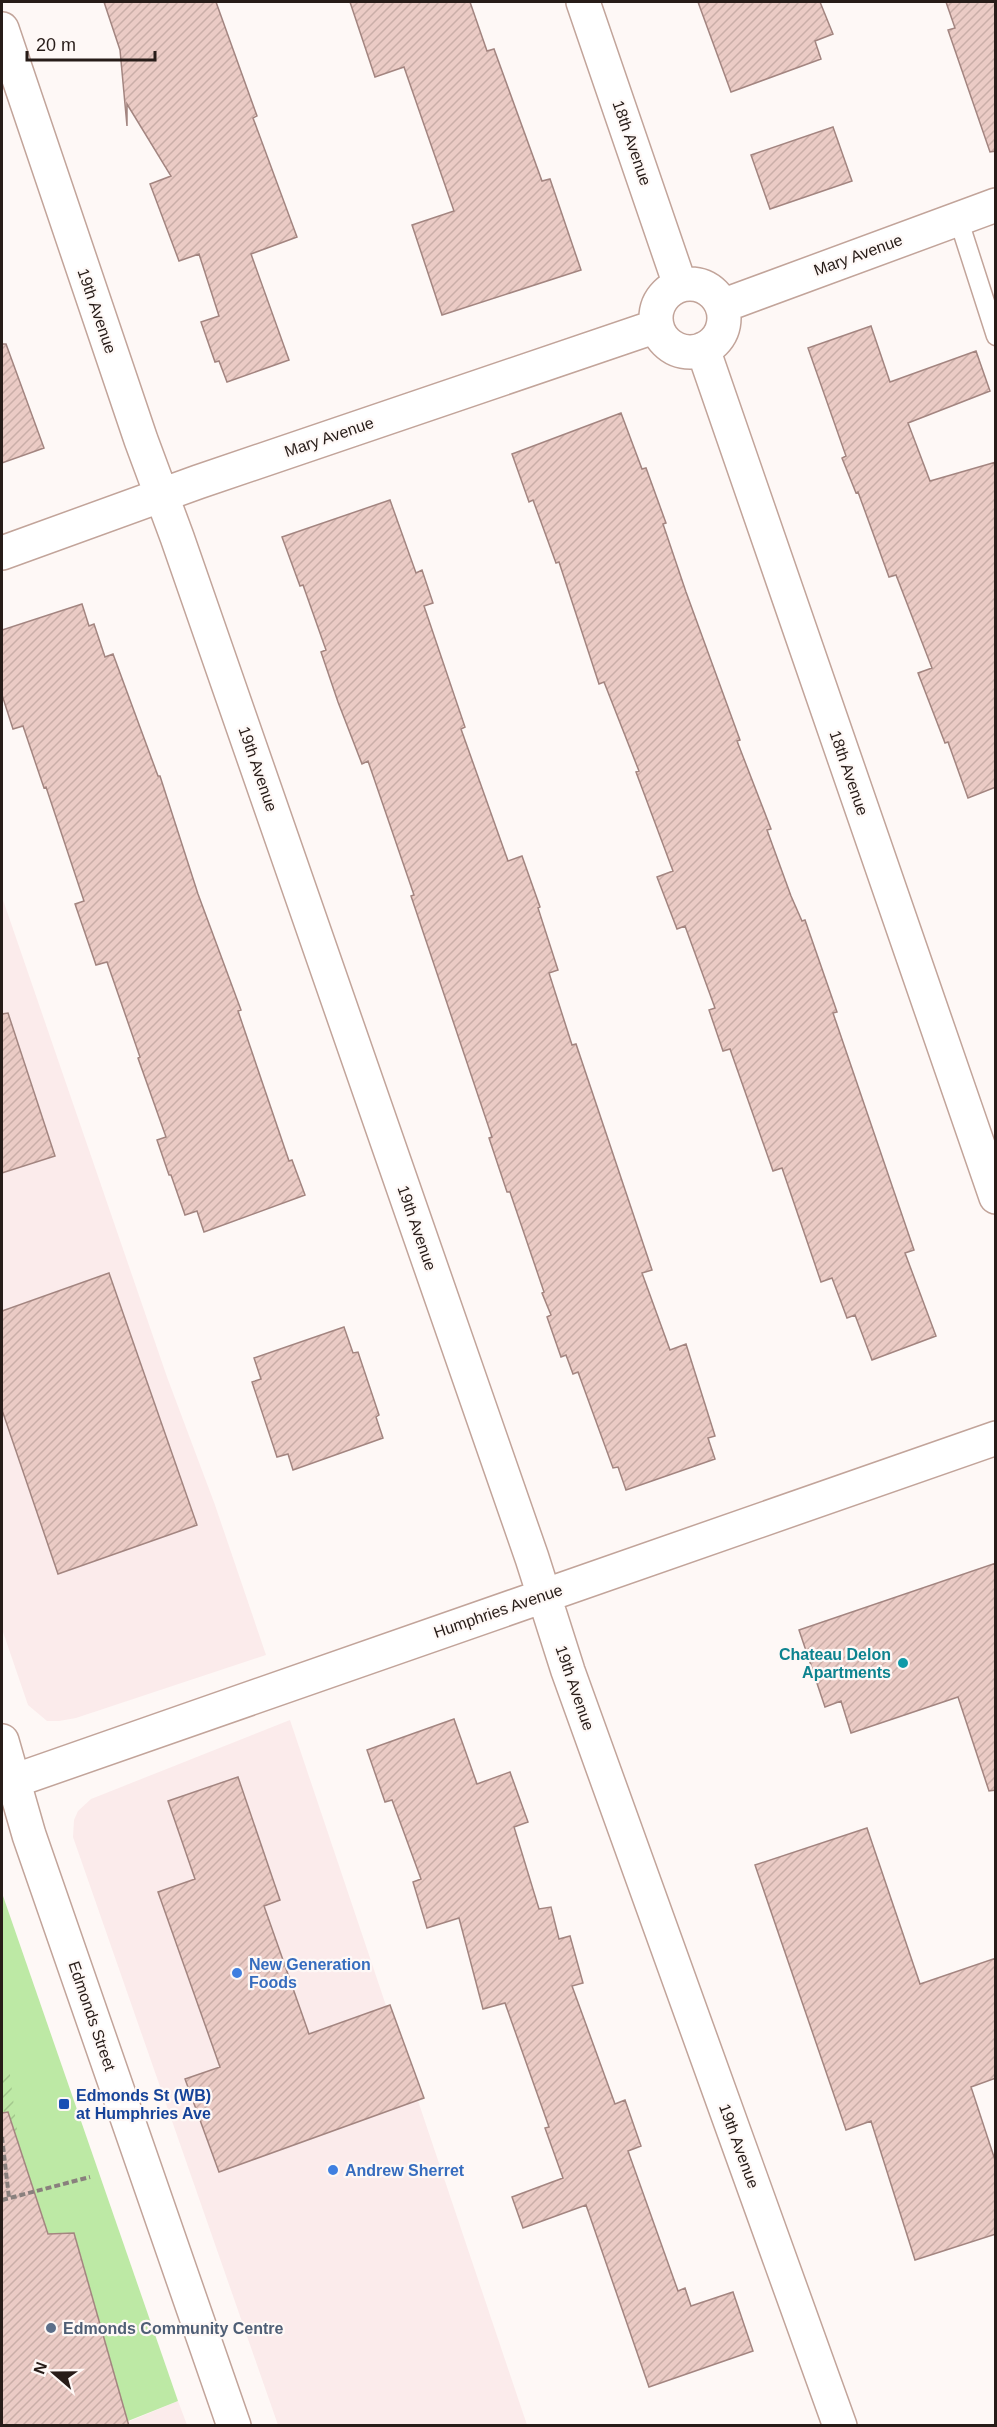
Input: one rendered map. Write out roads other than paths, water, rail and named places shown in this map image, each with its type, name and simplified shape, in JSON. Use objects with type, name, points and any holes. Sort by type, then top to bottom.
[{"type":"street","name":"18th Avenue","points":[[583,2],[680,285]]},
{"type":"street","name":"19th Avenue","points":[[2,29],[141,440],[544,1596],[567,1671],[840,2426]]},
{"type":"street","name":"Mary Avenue","points":[[722,306],[996,205]]},
{"type":"street","points":[[690,284],[709,290],[722,306],[723,326],[712,344],[703,349],[694,351],[675,347],[661,335],[657,326],[658,306],[670,290],[680,285],[690,284]]},
{"type":"street","name":"Mary Avenue","points":[[2,553],[162,495],[657,326]]},
{"type":"street","name":"18th Avenue","points":[[703,349],[996,1197]]},
{"type":"street","name":"Humphries Avenue","points":[[8,1783],[996,1438]]},
{"type":"street","name":"Edmonds Street","points":[[2,1741],[8,1783],[29,1835],[234,2426]]},
{"type":"lane","points":[[958,218],[996,336]]},
{"type":"place","name":"Chateau Delon Apartments","points":[[903,1663]]},
{"type":"place","name":"New Generation Foods","points":[[237,1973]]},
{"type":"place","name":"Edmonds St (WB) at Humphries Ave","points":[[64,2104]]},
{"type":"place","name":"Andrew Sherret","points":[[333,2170]]},
{"type":"place","name":"Edmonds Community Centre","points":[[51,2328]]}]
